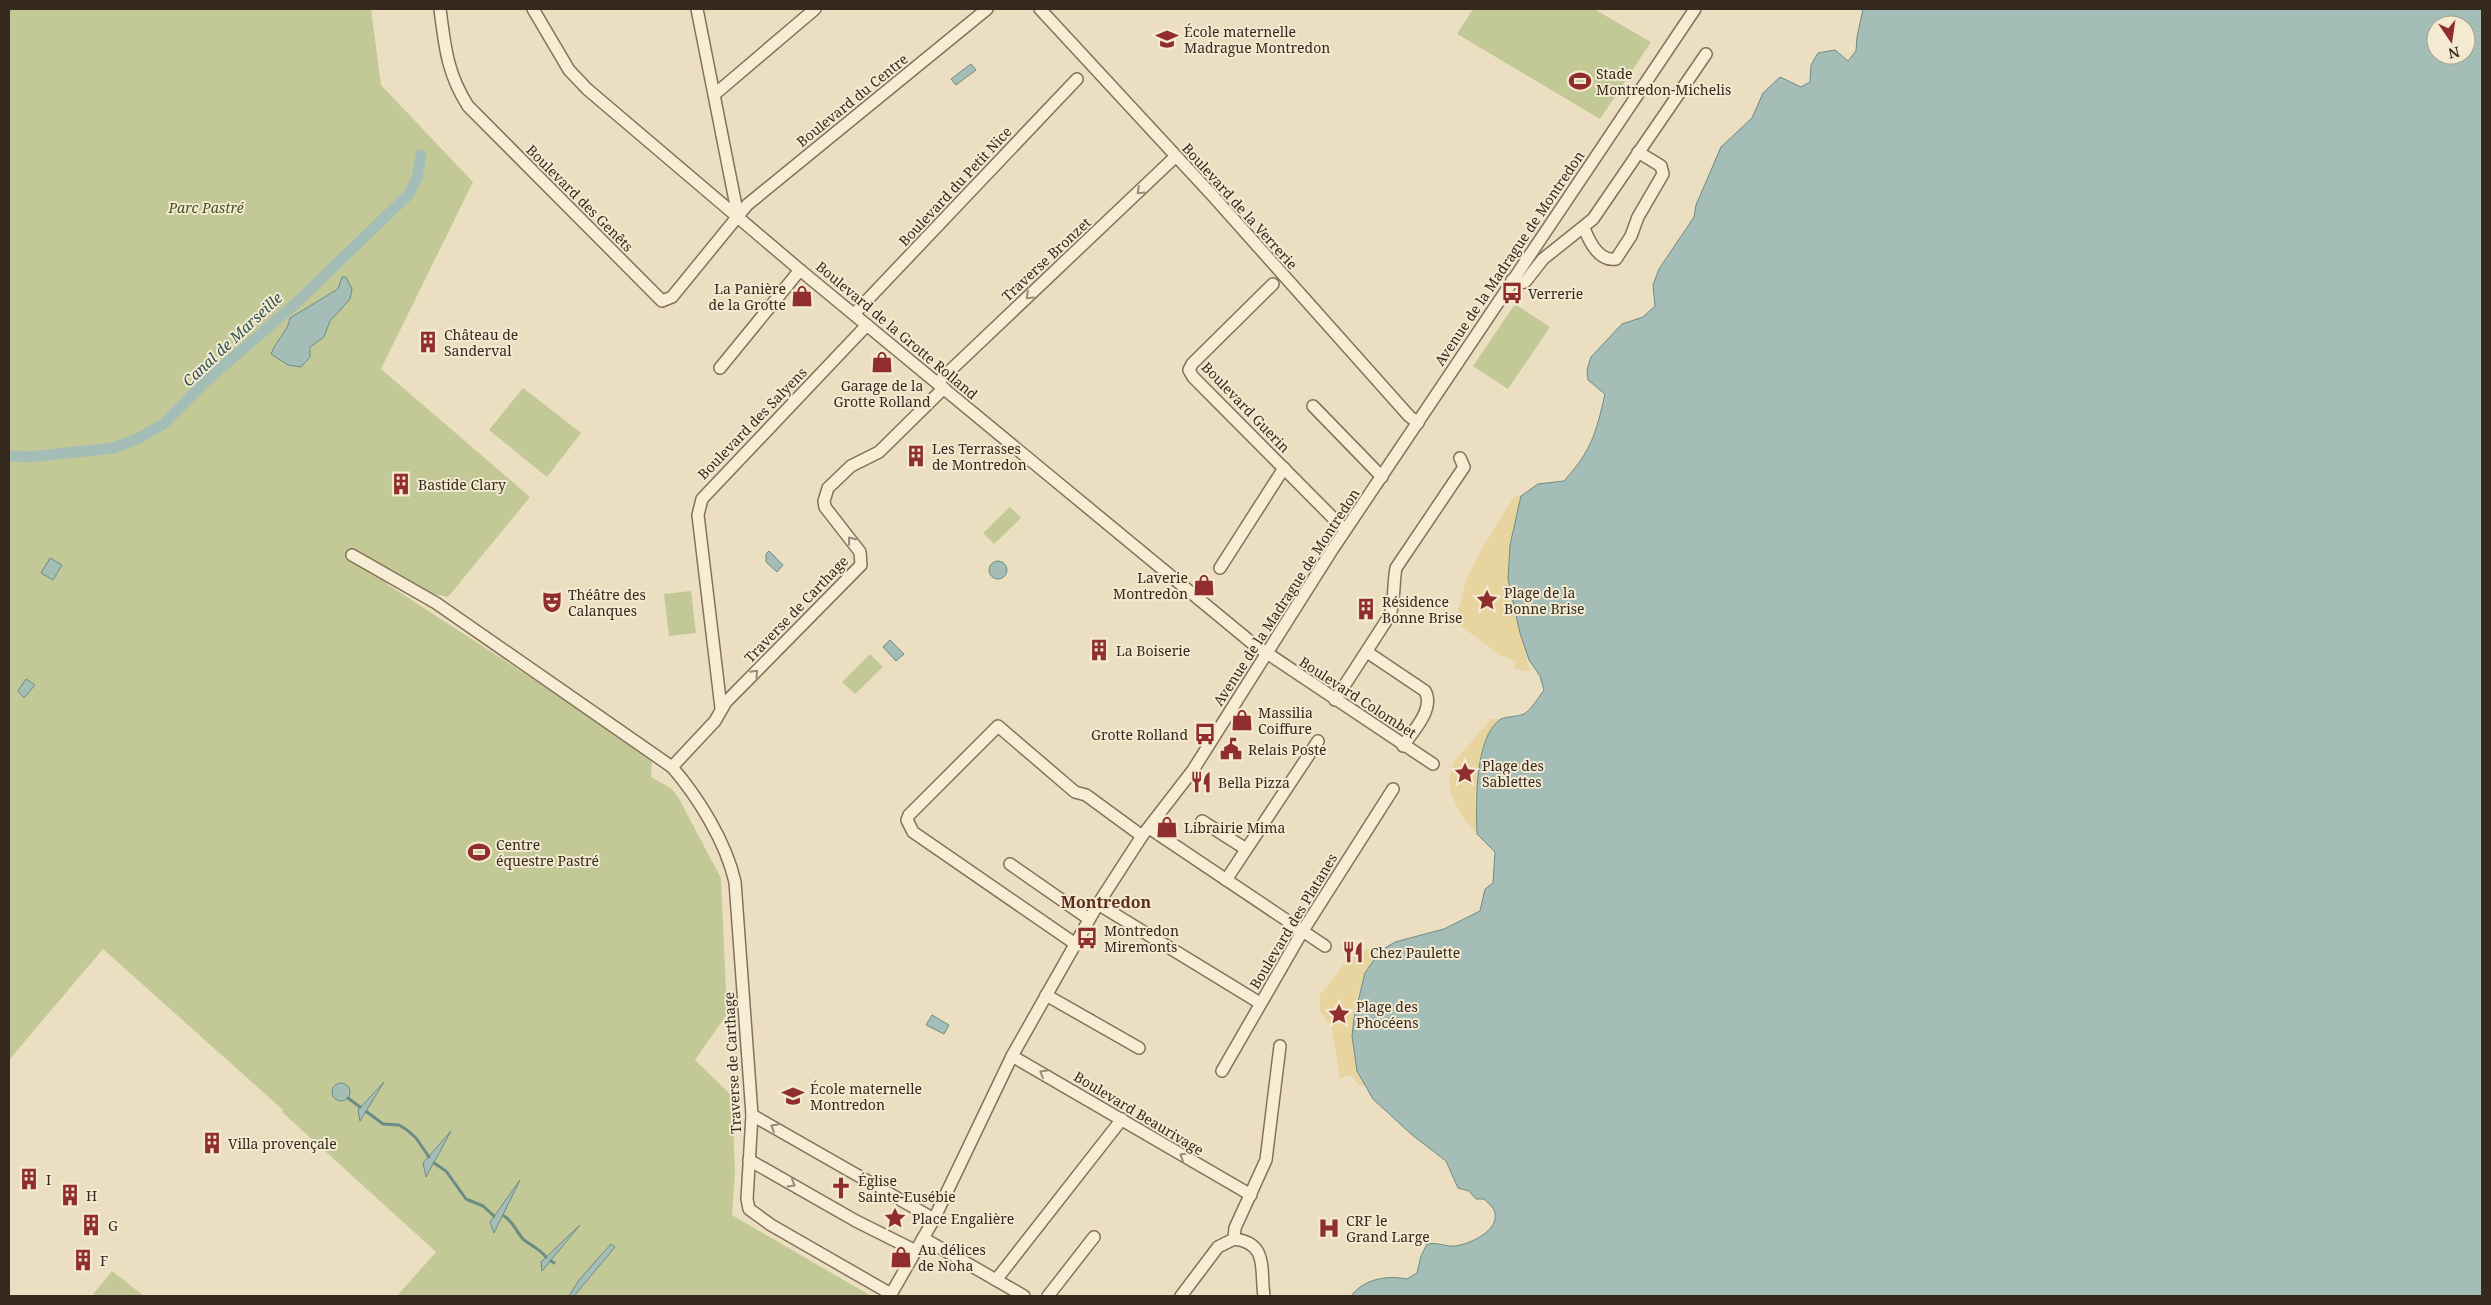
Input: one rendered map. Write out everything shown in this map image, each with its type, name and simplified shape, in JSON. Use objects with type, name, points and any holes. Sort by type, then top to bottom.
[{"type":"street","name":"Boulevard des Genêts","points":[[440,9],[447,60],[455,85],[468,106],[662,301],[672,297],[738,216]]},
{"type":"street","name":"Boulevard de la Grotte Rolland","points":[[532,9],[569,70],[587,89],[800,270],[1266,654]]},
{"type":"street","points":[[697,9],[738,216]]},
{"type":"street","points":[[715,94],[815,9]]},
{"type":"street","name":"Boulevard du Centre","points":[[738,216],[747,205],[987,9]]},
{"type":"street","name":"Boulevard de la Verrerie","points":[[1040,9],[1213,196],[1409,416],[1418,423]]},
{"type":"street","name":"Avenue de la Madrague de Montredon","points":[[934,1219],[1012,1056],[1074,943],[1098,904],[1145,832],[1193,770],[1345,530],[1695,9]]},
{"type":"street","points":[[1512,280],[1519,283],[1525,282],[1543,259],[1584,228],[1706,54]]},
{"type":"street","name":"Boulevard du Petit Nice","points":[[854,314],[1077,78]]},
{"type":"street","points":[[1584,228],[1595,250],[1612,260],[1616,260],[1632,236],[1638,217],[1662,174],[1661,166],[1638,152]]},
{"type":"street","name":"Traverse Bronzet","points":[[941,385],[1175,157]]},
{"type":"street","points":[[720,368],[800,270]]},
{"type":"street","name":"Boulevard Guerin","points":[[1273,284],[1192,364],[1189,370],[1193,377],[1345,530]]},
{"type":"street","name":"Boulevard des Salyens","points":[[721,708],[698,515],[702,499],[867,325]]},
{"type":"street","name":"Traverse de Carthage","points":[[672,767],[715,721],[721,708],[861,565],[860,552],[824,507],[828,488],[851,466],[879,452],[941,385]]},
{"type":"street","points":[[1314,406],[1382,477]]},
{"type":"street","points":[[1335,700],[1390,614],[1395,599],[1394,579],[1396,568],[1464,467],[1460,458]]},
{"type":"street","points":[[1220,568],[1284,468]]},
{"type":"street","name":"Traverse de Carthage","points":[[352,555],[436,603],[672,767],[698,801],[732,868],[735,882],[752,1115],[747,1199],[749,1210],[890,1295]]},
{"type":"street","points":[[1367,652],[1425,692],[1428,697],[1428,707],[1404,746]]},
{"type":"street","name":"Boulevard Colombet","points":[[1266,654],[1433,764]]},
{"type":"street","points":[[1074,943],[913,832],[907,820],[998,726],[1075,792],[1086,795],[1226,880],[1325,946]]},
{"type":"street","points":[[1226,880],[1318,741]]},
{"type":"street","name":"Boulevard des Platanes","points":[[1222,1071],[1302,932],[1393,789]]},
{"type":"street","points":[[1202,821],[1246,849]]},
{"type":"street","points":[[1010,864],[1089,919]]},
{"type":"street","points":[[1098,904],[1255,1000]]},
{"type":"street","points":[[1046,995],[1139,1048]]},
{"type":"street","points":[[1234,1239],[1235,1228],[1266,1160],[1280,1046]]},
{"type":"street","name":"Boulevard Beaurivage","points":[[1012,1056],[1251,1195]]},
{"type":"street","points":[[752,1115],[934,1219],[890,1295]]},
{"type":"street","points":[[996,1280],[1122,1119]]},
{"type":"street","points":[[749,1160],[856,1221],[916,1251]]},
{"type":"street","points":[[923,1238],[1024,1296]]},
{"type":"street","points":[[1048,1296],[1094,1238]]},
{"type":"street","points":[[1181,1296],[1218,1247],[1234,1239],[1250,1243],[1261,1257],[1264,1296]]},
{"type":"green space","name":"Parc Pastré","points":[[9,9],[371,9],[381,85],[473,182],[381,369],[530,497],[448,597],[387,584],[590,716],[652,762],[651,777],[672,789],[678,797],[721,878],[727,1014],[695,1060],[732,1096],[735,1173],[732,1215],[871,1296],[397,1296],[436,1252],[282,1112],[283,1110],[103,949],[9,1060]]},
{"type":"green space","name":"Stade Montredon-Michelis","points":[[1473,9],[1594,9],[1651,42],[1600,119],[1457,34]]},
{"type":"green space","points":[[1515,304],[1550,327],[1508,389],[1473,366]]},
{"type":"green space","points":[[523,388],[581,433],[547,477],[489,430]]},
{"type":"green space","points":[[1010,507],[1021,518],[994,544],[983,533]]},
{"type":"green space","points":[[691,591],[696,633],[669,636],[664,594]]},
{"type":"green space","points":[[870,654],[883,667],[855,694],[842,682]]},
{"type":"green space","points":[[112,1271],[144,1296],[92,1296]]},
{"type":"sand","name":"Plage de la Bonne Brise","points":[[1521,496],[1510,545],[1508,579],[1530,672],[1514,668],[1516,661],[1502,656],[1455,622],[1467,578],[1485,543],[1514,497]]},
{"type":"sand","name":"Plage des Sablettes","points":[[1491,719],[1501,719],[1493,729],[1475,794],[1477,834],[1461,815],[1452,796],[1449,780],[1453,763]]},
{"type":"sand","name":"Plage des Phocéens","points":[[1378,944],[1380,951],[1363,980],[1354,1016],[1354,1053],[1358,1070],[1365,1085],[1359,1086],[1352,1076],[1349,1075],[1340,1079],[1332,1028],[1320,1011],[1320,995],[1348,959]]},
{"type":"water","points":[[1863,9],[2482,9],[2482,1296],[1351,1296],[1356,1290],[1369,1282],[1383,1278],[1407,1279],[1417,1273],[1421,1256],[1427,1244],[1455,1246],[1469,1242],[1489,1230],[1495,1217],[1494,1210],[1484,1199],[1476,1199],[1469,1191],[1458,1188],[1446,1161],[1411,1134],[1373,1099],[1357,1071],[1352,1036],[1354,1018],[1365,973],[1380,951],[1395,942],[1444,929],[1480,911],[1485,889],[1493,883],[1495,852],[1477,834],[1477,790],[1481,755],[1492,728],[1501,719],[1527,712],[1544,690],[1540,676],[1529,660],[1520,633],[1508,579],[1510,545],[1521,496],[1538,484],[1564,481],[1581,460],[1599,420],[1605,394],[1588,380],[1587,370],[1591,357],[1622,324],[1643,317],[1655,306],[1653,285],[1659,269],[1694,217],[1696,205],[1721,147],[1752,118],[1763,93],[1780,77],[1801,87],[1810,82],[1811,65],[1818,53],[1835,50],[1848,61],[1856,51]]},
{"type":"water","points":[[971,64],[976,70],[956,85],[951,79]]},
{"type":"water","points":[[342,277],[346,277],[352,289],[350,299],[330,321],[324,337],[310,347],[310,357],[301,367],[288,365],[271,354],[287,328],[290,318],[338,289]]},
{"type":"water","points":[[769,551],[783,565],[777,572],[766,562],[766,554]]},
{"type":"water","points":[[50,558],[62,565],[53,580],[41,573]]},
{"type":"water","points":[[998,561],[1004,564],[1007,570],[1004,576],[998,579],[992,576],[989,570],[992,564]]},
{"type":"water","points":[[890,640],[904,654],[896,661],[883,647]]},
{"type":"water","points":[[26,679],[35,685],[24,698],[18,691]]},
{"type":"water","points":[[932,1015],[949,1025],[944,1034],[926,1025]]},
{"type":"water","points":[[384,1082],[360,1121],[358,1110]]},
{"type":"water","points":[[341,1083],[347,1086],[350,1092],[347,1098],[341,1101],[335,1098],[332,1092],[335,1086]]},
{"type":"water","points":[[451,1131],[426,1177],[423,1163]]},
{"type":"water","points":[[520,1180],[494,1233],[490,1222]]},
{"type":"water","points":[[580,1225],[542,1271],[541,1262]]},
{"type":"water","points":[[611,1244],[615,1247],[574,1296],[569,1296],[579,1280]]},
{"type":"waterway","name":"Canal de Marseille","points":[[9,456],[29,457],[113,448],[137,439],[162,425],[206,381],[295,304],[408,195],[417,178],[421,155]]},
{"type":"waterway","points":[[348,1098],[360,1107]]},
{"type":"waterway","points":[[367,1112],[383,1124],[399,1125],[407,1130],[416,1138],[429,1157]]},
{"type":"waterway","points":[[434,1163],[446,1171],[466,1199],[483,1206],[494,1216]]},
{"type":"waterway","points":[[504,1216],[524,1240],[546,1257]]},
{"type":"place","name":"École maternelle Madrague Montredon","points":[[1167,39]]},
{"type":"place","name":"Stade Montredon-Michelis","points":[[1580,81]]},
{"type":"place","name":"Verrerie","points":[[1512,293]]},
{"type":"place","name":"La Panière de la Grotte","points":[[802,296]]},
{"type":"place","name":"Château de Sanderval","points":[[428,342]]},
{"type":"place","name":"Garage de la Grotte Rolland","points":[[882,362]]},
{"type":"place","name":"Les Terrasses de Montredon","points":[[916,456]]},
{"type":"place","name":"Bastide Clary","points":[[401,484]]},
{"type":"place","name":"Laverie Montredon","points":[[1204,585]]},
{"type":"place","name":"Plage de la Bonne Brise","points":[[1487,600]]},
{"type":"place","name":"Théâtre des Calanques","points":[[552,602]]},
{"type":"place","name":"Résidence Bonne Brise","points":[[1366,609]]},
{"type":"place","name":"La Boiserie","points":[[1099,650]]},
{"type":"place","name":"Massilia Coiffure","points":[[1242,720]]},
{"type":"place","name":"Grotte Rolland","points":[[1205,734]]},
{"type":"place","name":"Relais Poste","points":[[1231,749]]},
{"type":"place","name":"Plage des Sablettes","points":[[1465,773]]},
{"type":"place","name":"Bella Pizza","points":[[1201,782]]},
{"type":"place","name":"Librairie Mima","points":[[1167,827]]},
{"type":"place","name":"Centre équestre Pastré","points":[[479,852]]},
{"type":"place","name":"Montredon Miremonts","points":[[1087,938]]},
{"type":"place","name":"Chez Paulette","points":[[1353,952]]},
{"type":"place","name":"Plage des Phocéens","points":[[1339,1014]]},
{"type":"place","name":"École maternelle Montredon","points":[[793,1096]]},
{"type":"place","name":"Villa provençale","points":[[212,1143]]},
{"type":"place","name":"I","points":[[29,1179]]},
{"type":"place","name":"Église Sainte-Eusébie","points":[[841,1188]]},
{"type":"place","name":"H","points":[[70,1195]]},
{"type":"place","name":"Place Engalière","points":[[895,1218]]},
{"type":"place","name":"G","points":[[91,1225]]},
{"type":"place","name":"CRF le Grand Large","points":[[1329,1228]]},
{"type":"place","name":"Au délices de Noha","points":[[901,1257]]},
{"type":"place","name":"F","points":[[83,1260]]},
{"type":"district","name":"Montredon","points":[[1106,902]]}]
